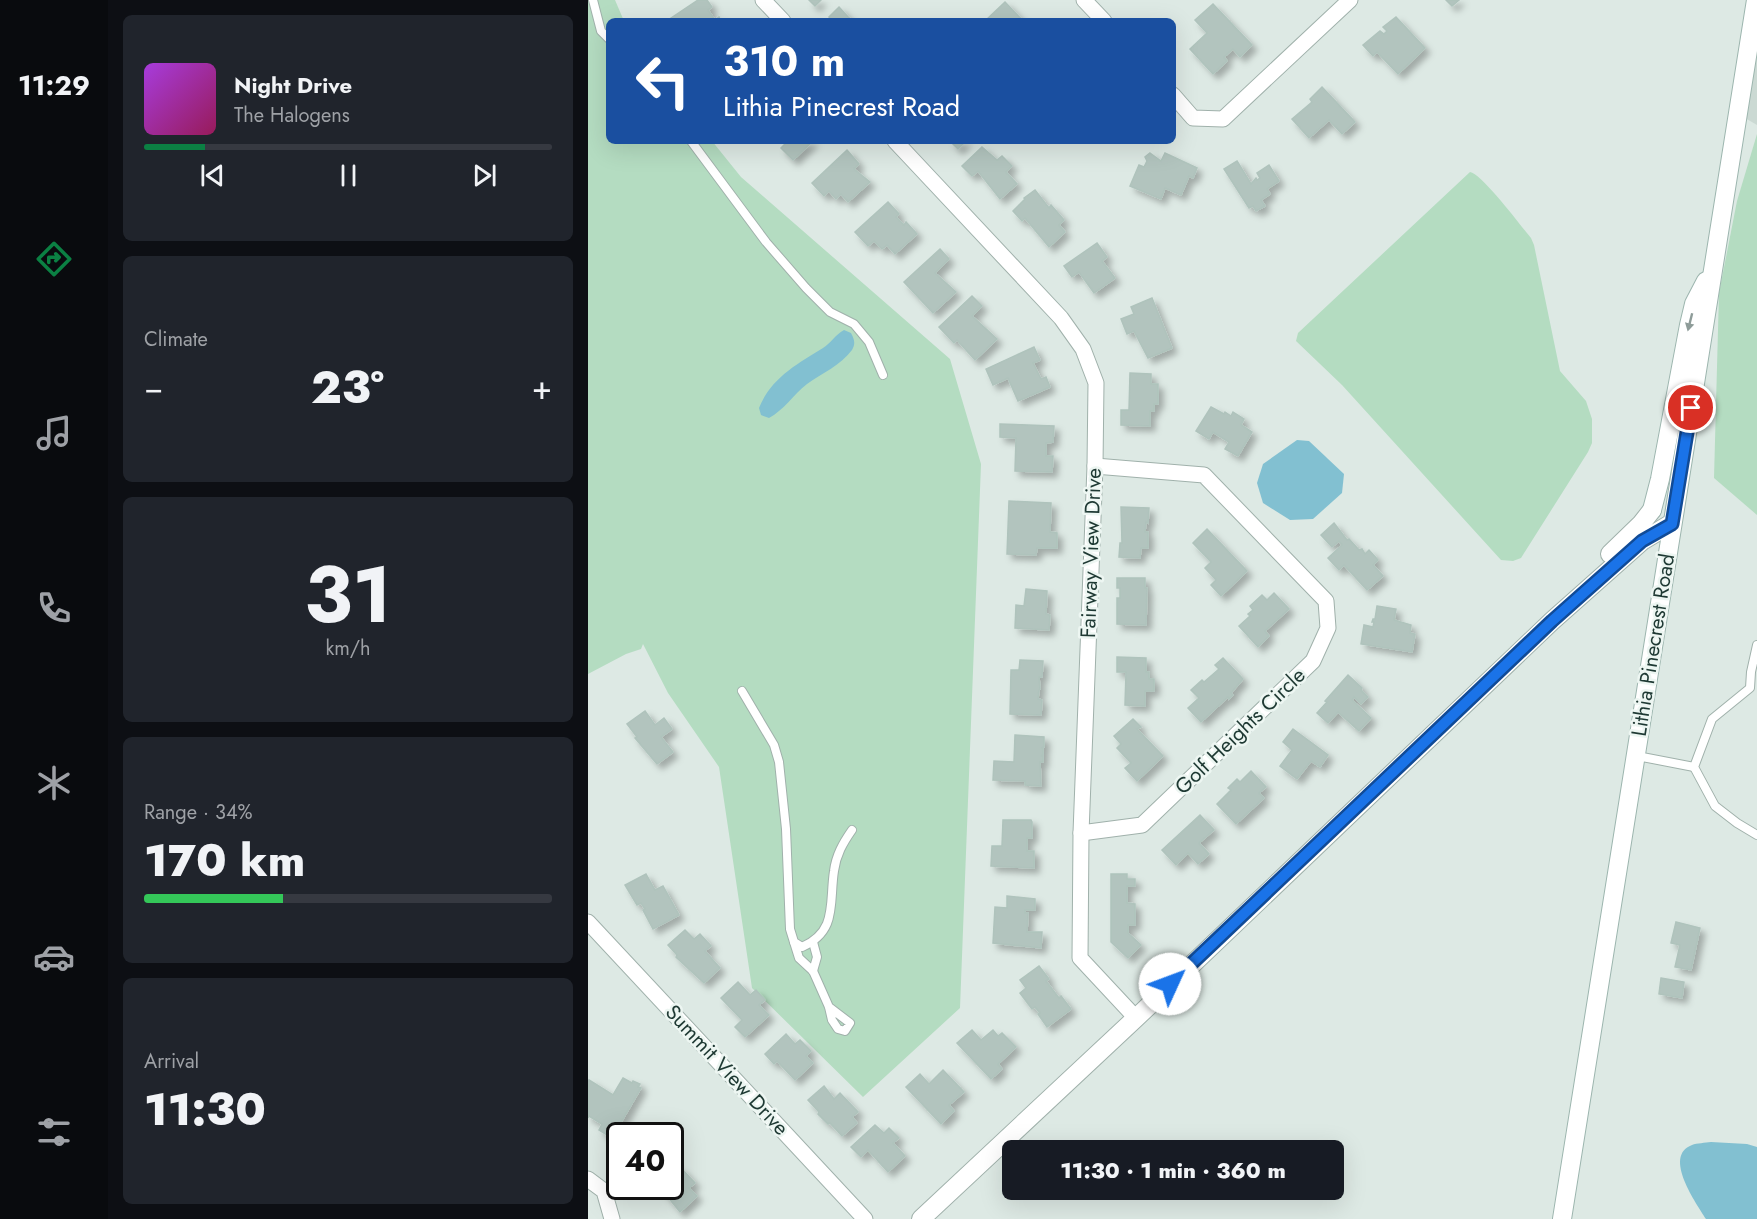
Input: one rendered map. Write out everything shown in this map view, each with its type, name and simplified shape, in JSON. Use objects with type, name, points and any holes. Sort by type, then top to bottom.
[{"type":"main road","name":"Lithia Pinecrest Road","points":[[1562,1219],[1713,269],[1747,76],[1756,0]]},
{"type":"main road","points":[[1552,621],[1568,599],[1652,510],[1659,487],[1689,325],[1698,297],[1713,269]]},
{"type":"main road","points":[[921,1219],[1136,1018],[1552,621],[1642,541],[1672,524]]},
{"type":"street","points":[[763,0],[780,18]]},
{"type":"street","points":[[1084,0],[1101,18]]},
{"type":"street","points":[[1176,99],[1194,118],[1223,119],[1350,0]]},
{"type":"street","name":"Fairway View Drive","points":[[898,144],[1061,318],[1083,349],[1096,383],[1081,833],[1080,958],[1136,1018]]},
{"type":"street","name":"Golf Heights Circle","points":[[1081,833],[1142,825],[1313,661],[1328,628],[1326,601],[1204,475],[1095,466]]},
{"type":"street","name":"Summit View Drive","points":[[588,922],[865,1219]]},
{"type":"street","points":[[588,1179],[604,1191],[612,1219]]},
{"type":"lane","points":[[593,0],[601,31],[606,36]]},
{"type":"lane","points":[[693,144],[766,242],[806,288],[830,312],[854,324],[869,342],[883,375]]},
{"type":"lane","points":[[1757,645],[1750,688],[1712,719],[1694,767],[1715,806],[1757,835]]},
{"type":"lane","points":[[742,691],[774,744],[779,762],[786,829],[790,929],[800,958],[813,971],[829,1007]]},
{"type":"lane","points":[[1635,756],[1694,767]]},
{"type":"lane","points":[[794,942],[802,947],[813,942],[825,929],[831,916],[834,870],[840,849],[852,830]]},
{"type":"lane","points":[[813,942],[817,957],[813,971]]},
{"type":"shaded area","points":[[1757,46],[1757,125],[1745,118]]},
{"type":"green space","points":[[588,0],[615,0],[623,18],[606,18],[606,144],[714,144],[741,177],[950,359],[981,464],[960,1008],[863,1097],[752,988],[719,767],[668,693],[643,644],[641,649],[626,654],[588,674]]},
{"type":"green space","points":[[1757,134],[1757,515],[1714,478],[1719,293],[1737,201]]},
{"type":"green space","points":[[1470,172],[1483,181],[1531,238],[1560,371],[1586,401],[1592,419],[1592,443],[1588,452],[1521,558],[1513,561],[1501,560],[1342,385],[1296,341],[1298,333]]},
{"type":"water","points":[[844,330],[851,333],[854,341],[852,350],[837,365],[807,384],[774,415],[769,418],[761,415],[759,408],[770,388],[794,366],[826,346]]},
{"type":"water","points":[[1297,440],[1309,441],[1344,474],[1342,493],[1313,519],[1290,520],[1263,503],[1257,483],[1263,464]]},
{"type":"water","points":[[1711,1142],[1747,1144],[1757,1147],[1757,1219],[1706,1219],[1696,1203],[1684,1180],[1680,1159],[1684,1151],[1692,1145]]},
{"type":"building","points":[[698,0],[707,0],[712,7],[708,10],[714,18],[671,18]]},
{"type":"building","points":[[809,0],[821,0],[815,6]]},
{"type":"building","points":[[1446,0],[1459,0],[1452,6]]},
{"type":"building","points":[[1005,2],[1020,18],[988,18]]},
{"type":"building","points":[[1213,4],[1252,45],[1240,57],[1233,49],[1224,57],[1227,61],[1213,74],[1190,49],[1207,33],[1195,20]]},
{"type":"building","points":[[839,7],[849,18],[830,18]]},
{"type":"building","points":[[1396,17],[1425,48],[1398,74],[1377,52],[1373,56],[1363,45],[1380,31],[1384,34],[1387,31],[1383,27]]},
{"type":"building","points":[[1322,87],[1355,122],[1342,134],[1329,120],[1309,138],[1292,119],[1312,102],[1310,99]]},
{"type":"building","points":[[785,144],[810,144],[793,160],[781,148]]},
{"type":"building","points":[[953,144],[963,144],[958,149]]},
{"type":"building","points":[[982,147],[997,160],[1002,156],[1012,166],[1006,172],[1017,184],[1000,199],[978,171],[972,176],[962,166]]},
{"type":"building","points":[[847,150],[859,164],[854,169],[870,182],[848,202],[841,194],[836,199],[829,191],[824,196],[812,183]]},
{"type":"building","points":[[1150,153],[1161,161],[1165,153],[1197,168],[1193,178],[1189,176],[1181,195],[1165,188],[1161,199],[1130,186],[1139,165],[1144,167],[1147,161],[1145,157]]},
{"type":"building","points":[[1237,161],[1251,184],[1256,178],[1257,180],[1260,178],[1257,173],[1269,165],[1279,181],[1267,189],[1270,194],[1261,200],[1265,206],[1256,211],[1253,206],[1249,208],[1224,169]]},
{"type":"building","points":[[1035,190],[1049,208],[1051,205],[1064,220],[1059,225],[1065,232],[1049,247],[1025,218],[1022,221],[1013,211],[1024,198]]},
{"type":"building","points":[[888,202],[899,214],[896,217],[904,225],[906,222],[917,234],[895,254],[887,245],[882,249],[874,241],[868,246],[855,232]]},
{"type":"building","points":[[1097,243],[1107,257],[1102,261],[1115,278],[1094,293],[1079,272],[1072,277],[1064,266]]},
{"type":"building","points":[[940,249],[949,259],[935,273],[956,292],[933,313],[904,282]]},
{"type":"building","points":[[972,296],[982,306],[972,316],[997,339],[975,360],[957,340],[954,343],[939,327]]},
{"type":"building","points":[[1152,298],[1172,348],[1148,358],[1134,331],[1127,334],[1121,319],[1134,314],[1131,307]]},
{"type":"building","points":[[1034,347],[1040,360],[1033,363],[1041,379],[1046,377],[1050,387],[1018,401],[1008,378],[993,385],[986,369]]},
{"type":"building","points":[[1130,373],[1151,374],[1151,384],[1158,384],[1158,404],[1154,404],[1154,411],[1150,411],[1150,426],[1121,425],[1121,410],[1129,410]]},
{"type":"building","points":[[1211,407],[1231,416],[1233,412],[1244,419],[1241,425],[1252,432],[1238,456],[1225,449],[1229,442],[1213,432],[1209,439],[1196,431]]},
{"type":"building","points":[[1000,424],[1054,426],[1053,442],[1046,443],[1046,456],[1053,456],[1052,472],[1015,471],[1016,438],[1000,437]]},
{"type":"building","points":[[1009,501],[1051,503],[1050,532],[1057,533],[1057,548],[1037,548],[1036,555],[1007,554]]},
{"type":"building","points":[[1121,507],[1149,508],[1145,532],[1148,532],[1148,548],[1141,548],[1140,558],[1119,557],[1120,543],[1122,543]]},
{"type":"building","points":[[1334,523],[1347,540],[1349,539],[1359,550],[1362,549],[1365,554],[1369,550],[1378,560],[1373,565],[1383,576],[1367,590],[1344,565],[1339,570],[1328,558],[1342,545],[1339,541],[1332,547],[1321,535]]},
{"type":"building","points":[[1207,529],[1247,571],[1221,596],[1211,585],[1216,580],[1205,568],[1211,562],[1193,543]]},
{"type":"building","points":[[1117,578],[1145,578],[1146,625],[1117,624],[1117,598],[1120,598],[1120,588],[1117,588]]},
{"type":"building","points":[[1026,589],[1047,591],[1046,614],[1050,615],[1049,630],[1015,628],[1016,605],[1024,606]]},
{"type":"building","points":[[1274,593],[1289,609],[1265,631],[1269,636],[1258,647],[1239,626],[1250,616],[1248,614],[1253,610],[1250,606],[1262,595],[1267,600]]},
{"type":"building","points":[[1377,606],[1396,609],[1394,620],[1411,625],[1410,633],[1415,634],[1412,652],[1361,644],[1364,625],[1373,627],[1374,622],[1372,622],[1375,619]]},
{"type":"building","points":[[1117,657],[1146,658],[1146,672],[1149,672],[1149,679],[1154,679],[1154,691],[1145,691],[1145,706],[1125,705],[1126,672],[1117,672]]},
{"type":"building","points":[[1223,658],[1243,679],[1231,693],[1233,695],[1201,722],[1188,708],[1199,698],[1191,690],[1219,669],[1215,665]]},
{"type":"building","points":[[1020,660],[1043,661],[1042,677],[1039,677],[1038,699],[1042,700],[1041,715],[1010,714],[1011,670],[1019,670]]},
{"type":"building","points":[[1348,675],[1368,697],[1361,704],[1354,697],[1352,700],[1371,718],[1359,731],[1338,712],[1328,723],[1317,713]]},
{"type":"building","points":[[645,711],[655,725],[664,718],[672,729],[661,737],[673,752],[657,764],[635,738],[637,737],[627,724]]},
{"type":"building","points":[[1133,719],[1141,727],[1137,729],[1163,756],[1137,781],[1125,768],[1131,763],[1117,748],[1121,744],[1114,736]]},
{"type":"building","points":[[1293,729],[1328,755],[1320,767],[1311,761],[1297,779],[1280,766],[1292,750],[1283,742]]},
{"type":"building","points":[[1015,735],[1044,737],[1044,747],[1041,748],[1043,748],[1041,756],[1043,756],[1043,762],[1040,762],[1041,786],[1025,785],[1025,781],[993,780],[994,761],[1014,762]]},
{"type":"building","points":[[1251,771],[1266,787],[1259,793],[1264,798],[1236,824],[1217,804],[1231,790],[1228,788],[1237,779],[1240,782]]},
{"type":"building","points":[[1200,815],[1214,830],[1199,843],[1209,854],[1198,864],[1188,853],[1176,865],[1162,850]]},
{"type":"building","points":[[1003,820],[1031,820],[1032,838],[1027,838],[1027,851],[1034,851],[1034,868],[991,866],[992,846],[1002,846]]},
{"type":"building","points":[[646,874],[655,890],[663,886],[679,915],[653,929],[643,910],[645,909],[641,903],[637,905],[625,885]]},
{"type":"building","points":[[1111,874],[1127,874],[1127,879],[1135,879],[1135,886],[1127,886],[1127,903],[1135,904],[1135,925],[1128,925],[1128,933],[1141,945],[1128,958],[1111,942]]},
{"type":"building","points":[[1007,896],[1035,899],[1035,910],[1025,910],[1025,913],[1028,913],[1027,932],[1042,932],[1041,948],[993,943],[995,907],[1007,908]]},
{"type":"building","points":[[1676,922],[1700,928],[1691,970],[1675,967],[1680,945],[1671,943]]},
{"type":"building","points":[[685,930],[694,939],[700,934],[711,946],[705,951],[720,968],[704,983],[676,957],[677,955],[668,945]]},
{"type":"building","points":[[1039,966],[1049,979],[1046,981],[1071,1009],[1047,1027],[1038,1014],[1040,1013],[1035,1007],[1032,1009],[1020,993],[1026,988],[1020,980]]},
{"type":"building","points":[[1661,978],[1684,982],[1682,998],[1659,994]]},
{"type":"building","points":[[738,982],[750,995],[756,990],[765,1000],[759,1005],[769,1015],[745,1037],[735,1027],[742,1020],[721,998]]},
{"type":"building","points":[[972,1030],[981,1040],[993,1030],[998,1036],[1002,1033],[1016,1047],[998,1064],[1002,1069],[991,1079],[957,1043]]},
{"type":"building","points":[[786,1034],[795,1044],[800,1040],[811,1051],[806,1056],[813,1063],[795,1080],[777,1061],[774,1064],[765,1054]]},
{"type":"building","points":[[943,1070],[964,1092],[949,1105],[954,1111],[941,1124],[906,1087],[920,1074],[929,1084]]},
{"type":"building","points":[[623,1078],[640,1084],[638,1087],[641,1088],[621,1122],[606,1122],[606,1134],[599,1130],[602,1124],[589,1116],[588,1118],[589,1080],[613,1095]]},
{"type":"building","points":[[824,1086],[834,1099],[840,1093],[858,1112],[852,1117],[857,1123],[842,1136],[818,1114],[819,1112],[808,1100]]},
{"type":"building","points":[[875,1125],[884,1133],[889,1128],[899,1138],[893,1143],[905,1156],[888,1172],[868,1150],[861,1157],[851,1147]]},
{"type":"building","points":[[684,1171],[695,1183],[689,1188],[697,1196],[680,1212],[670,1200],[684,1200]]},
{"type":"route","points":[[1170,984],[1552,621],[1642,541],[1672,524],[1691,408]]}]
